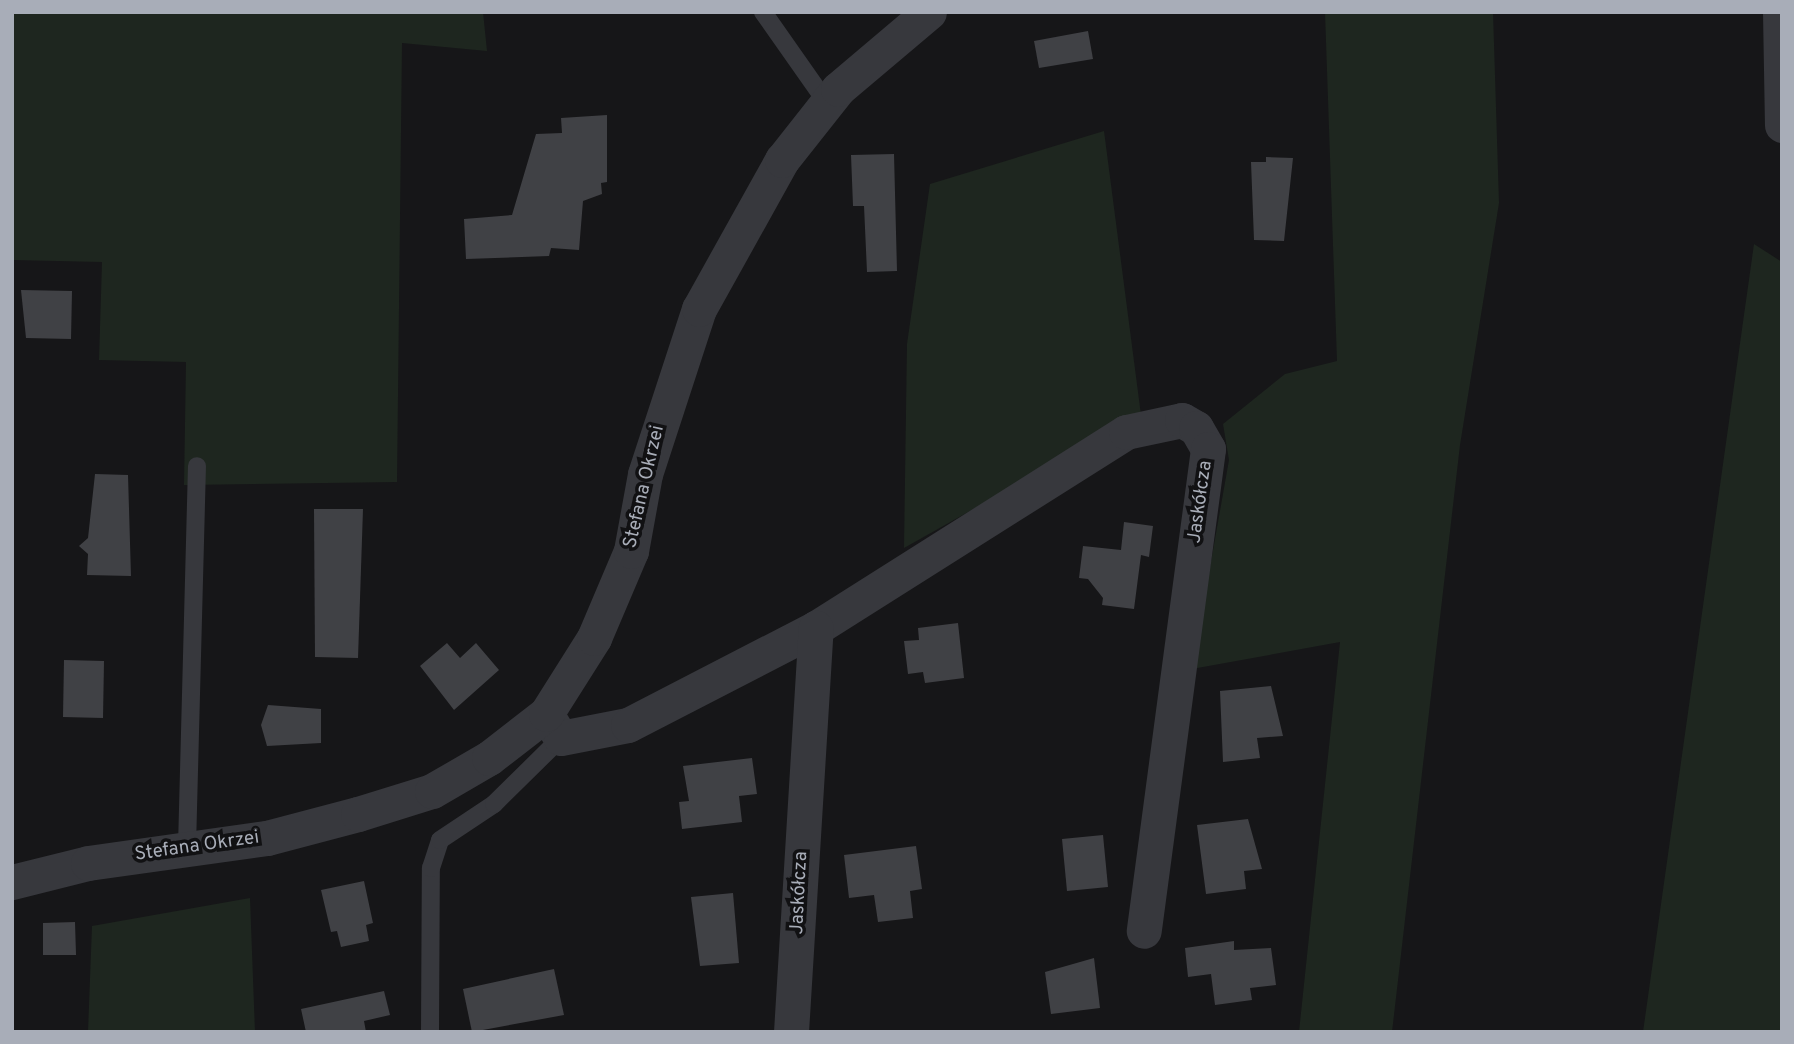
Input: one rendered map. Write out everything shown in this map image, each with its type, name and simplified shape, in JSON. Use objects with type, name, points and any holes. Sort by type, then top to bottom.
[{"type":"street","name":"Stefana Okrzei","points":[[12,882],[187,847],[267,838],[432,791],[489,758],[554,726],[631,551],[645,474],[699,309],[782,160],[827,103],[929,12]]},
{"type":"street","points":[[1780,12],[1782,125]]},
{"type":"street","name":"Jaskółcza","points":[[554,726],[628,725],[816,628],[1126,432],[1182,420],[1196,428],[1208,449],[1144,931]]},
{"type":"street","name":"Jaskółcza","points":[[792,1032],[816,628]]},
{"type":"lane","points":[[763,12],[827,103]]},
{"type":"lane","points":[[187,847],[197,466]]},
{"type":"lane","points":[[430,1032],[430,868],[440,839],[494,804],[554,726]]},
{"type":"shaded area","points":[[12,12],[483,12],[487,51],[402,43],[397,482],[184,485],[186,362],[99,360],[102,262],[12,260]]},
{"type":"shaded area","points":[[1325,12],[1493,12],[1499,203],[1460,445],[1392,1032],[1299,1032],[1340,642],[1192,669],[1229,460],[1223,424],[1285,374],[1337,361]]},
{"type":"shaded area","points":[[1104,131],[1141,415],[904,548],[907,344],[930,184]]},
{"type":"shaded area","points":[[1754,244],[1782,262],[1782,1032],[1643,1032]]},
{"type":"shaded area","points":[[250,898],[255,1032],[88,1032],[92,926]]},
{"type":"building","points":[[1088,31],[1093,59],[1039,68],[1034,41]]},
{"type":"building","points":[[607,115],[607,182],[601,183],[602,194],[583,201],[579,250],[551,248],[549,256],[466,259],[464,219],[512,215],[536,134],[562,133],[561,118]]},
{"type":"building","points":[[894,154],[897,271],[867,272],[864,206],[853,206],[851,155]]},
{"type":"building","points":[[1266,157],[1293,158],[1284,241],[1254,240],[1251,162],[1266,162]]},
{"type":"building","points":[[21,290],[72,291],[71,339],[26,338]]},
{"type":"building","points":[[95,474],[128,475],[131,576],[87,575],[88,554],[79,546],[88,538]]},
{"type":"building","points":[[314,509],[363,509],[358,658],[315,657]]},
{"type":"building","points":[[1124,522],[1153,526],[1149,557],[1141,555],[1134,609],[1102,605],[1103,598],[1088,579],[1079,578],[1083,546],[1121,550]]},
{"type":"building","points":[[958,623],[964,678],[925,683],[923,672],[908,674],[904,641],[919,640],[918,628]]},
{"type":"building","points":[[447,643],[460,658],[476,643],[499,670],[454,710],[420,666]]},
{"type":"building","points":[[64,660],[104,661],[103,718],[63,717]]},
{"type":"building","points":[[1271,686],[1283,736],[1257,738],[1260,758],[1223,762],[1220,691]]},
{"type":"building","points":[[268,705],[321,709],[321,743],[267,746],[261,725]]},
{"type":"building","points":[[752,758],[757,794],[739,796],[742,822],[682,829],[679,802],[689,801],[683,766]]},
{"type":"building","points":[[1248,819],[1262,869],[1244,871],[1246,889],[1206,894],[1197,825]]},
{"type":"building","points":[[1103,835],[1108,887],[1067,891],[1062,839]]},
{"type":"building","points":[[916,846],[922,889],[910,891],[913,918],[878,922],[874,895],[849,898],[844,855]]},
{"type":"building","points":[[364,881],[373,923],[366,925],[369,941],[341,947],[337,931],[331,932],[321,890]]},
{"type":"building","points":[[733,893],[739,963],[700,966],[691,897]]},
{"type":"building","points":[[75,922],[76,955],[43,955],[43,923]]},
{"type":"building","points":[[1234,941],[1234,950],[1271,948],[1276,985],[1250,988],[1252,1000],[1215,1005],[1211,974],[1188,977],[1185,948]]},
{"type":"building","points":[[1094,958],[1100,1008],[1051,1014],[1045,972]]},
{"type":"building","points":[[554,969],[564,1015],[472,1032],[463,989]]},
{"type":"building","points":[[384,991],[390,1015],[364,1021],[366,1032],[306,1032],[301,1009]]}]
